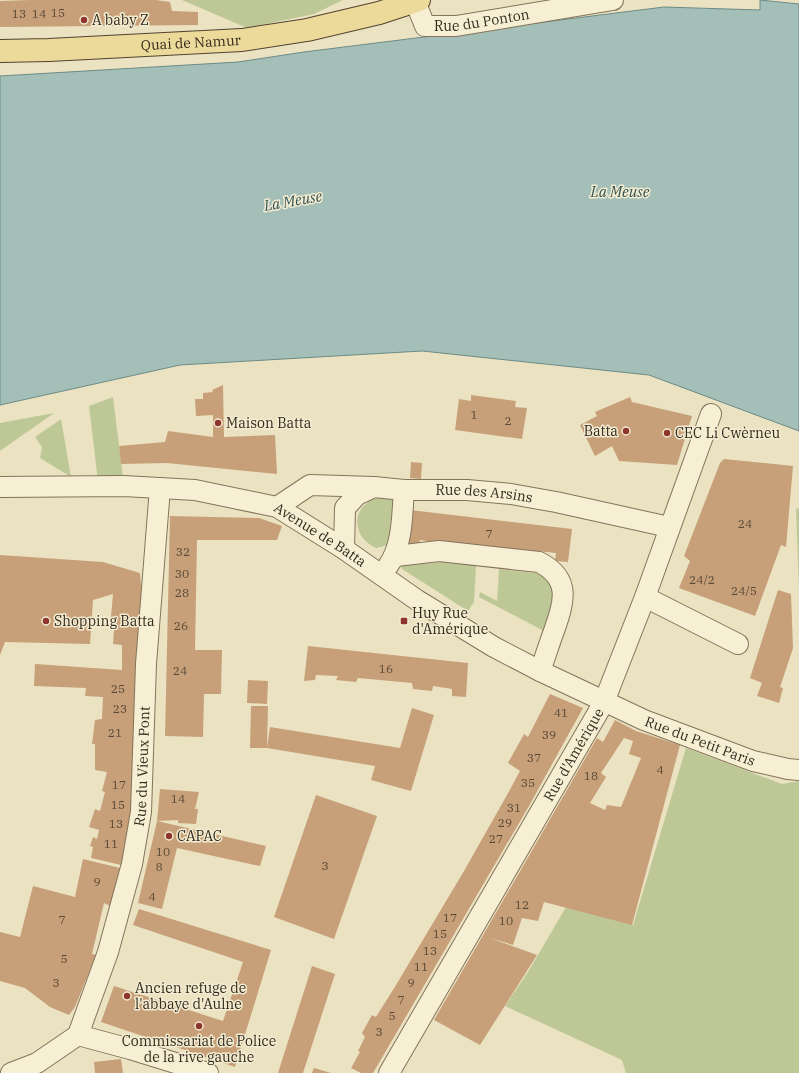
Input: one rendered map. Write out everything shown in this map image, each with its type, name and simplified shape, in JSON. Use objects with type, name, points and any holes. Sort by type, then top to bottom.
[{"type":"main road","name":"Quai de Namur","points":[[0,51],[50,50],[242,40],[307,30],[382,6],[417,1]]},
{"type":"street","name":"Rue du Ponton","points":[[417,1],[425,26],[456,26],[613,0]]},
{"type":"street","name":"Rue d'Amérique","points":[[388,1073],[604,702],[646,597],[669,527],[711,414]]},
{"type":"street","name":"Rue des Arsins","points":[[277,507],[310,485],[374,487],[404,490],[467,490],[511,494],[556,502],[669,527]]},
{"type":"street","name":"Avenue de Batta","points":[[0,487],[124,486],[195,490],[277,507],[344,549],[417,600],[488,644],[604,702]]},
{"type":"street","points":[[344,549],[345,508],[357,495],[374,487]]},
{"type":"street","name":"Rue du Vieux Pont","points":[[78,1035],[108,952],[132,864],[141,812],[146,664],[160,488]]},
{"type":"street","points":[[381,575],[396,556],[401,526],[404,490]]},
{"type":"street","points":[[396,556],[439,551],[539,562],[547,566],[561,582],[564,596],[561,610],[540,671]]},
{"type":"street","points":[[646,597],[738,644]]},
{"type":"street","name":"Rue du Petit Paris","points":[[604,702],[644,720],[753,761],[799,770]]},
{"type":"street","points":[[11,1073],[37,1063],[78,1035],[130,1048],[208,1073]]},
{"type":"green space","points":[[182,0],[343,0],[314,14],[247,28]]},
{"type":"green space","points":[[113,397],[123,478],[98,481],[89,406]]},
{"type":"green space","points":[[54,413],[0,451],[0,423]]},
{"type":"green space","points":[[61,419],[71,477],[40,458],[42,447],[35,437]]},
{"type":"green space","points":[[383,497],[393,500],[389,542],[388,545],[376,548],[367,542],[361,535],[357,519],[360,511],[365,505],[373,500]]},
{"type":"green space","points":[[799,508],[799,590],[796,509]]},
{"type":"green space","points":[[442,562],[476,565],[474,602],[468,611],[402,569],[401,566]]},
{"type":"green space","points":[[499,569],[536,573],[549,580],[555,592],[546,632],[479,597],[480,592],[497,601]]},
{"type":"green space","points":[[686,748],[782,784],[799,781],[799,1073],[626,1073],[622,1060],[505,1006],[528,972],[566,907],[633,925]]},
{"type":"water","name":"La Meuse","points":[[760,0],[799,4],[799,431],[649,375],[422,351],[180,365],[0,405],[0,76],[238,62],[304,52],[664,7],[760,10]]},
{"type":"building","points":[[156,0],[170,2],[172,11],[198,12],[198,25],[0,27],[0,1]]},
{"type":"building","name":"Maison Batta","points":[[223,385],[224,437],[275,435],[277,474],[167,463],[121,464],[119,446],[165,442],[168,431],[213,437],[213,415],[196,416],[195,399],[203,399],[203,393],[213,392],[212,390]]},
{"type":"building","points":[[471,395],[516,401],[515,407],[527,408],[522,439],[455,430],[459,399],[471,401]]},
{"type":"building","points":[[630,397],[632,402],[692,416],[677,465],[619,461],[612,446],[595,456],[580,425],[597,416],[595,412]]},
{"type":"building","points":[[724,459],[793,466],[786,547],[781,545],[755,616],[679,588],[690,561],[684,556],[720,463]]},
{"type":"building","points":[[411,462],[422,463],[421,479],[410,478]]},
{"type":"building","points":[[410,510],[572,529],[568,562],[555,561],[556,553],[537,551],[536,557],[420,540],[419,547],[406,545]]},
{"type":"building","points":[[170,516],[259,518],[282,526],[277,540],[197,540],[195,650],[222,650],[221,694],[204,694],[203,737],[165,736]]},
{"type":"building","points":[[0,555],[103,562],[140,573],[142,597],[132,817],[121,865],[91,858],[93,847],[90,846],[93,837],[97,839],[99,830],[89,827],[95,809],[100,811],[105,792],[102,791],[107,772],[95,770],[95,744],[92,744],[95,720],[102,719],[103,697],[85,696],[86,688],[34,686],[35,664],[122,670],[122,645],[113,644],[114,629],[125,630],[110,628],[113,594],[93,600],[90,644],[5,642],[0,655]]},
{"type":"building","points":[[778,590],[791,594],[793,648],[780,687],[783,688],[779,703],[757,696],[762,683],[750,678]]},
{"type":"building","points":[[308,646],[468,663],[466,697],[452,696],[452,689],[433,686],[432,691],[413,689],[412,683],[358,678],[356,682],[336,680],[338,676],[316,675],[315,680],[304,681]]},
{"type":"building","points":[[248,680],[268,681],[267,704],[247,703]]},
{"type":"building","points":[[550,694],[583,708],[529,806],[373,1073],[361,1073],[351,1068],[360,1052],[358,1051],[365,1037],[362,1033],[372,1015],[376,1017],[396,985],[464,871],[520,771],[508,763],[524,734],[528,737]]},
{"type":"building","points":[[251,706],[268,706],[267,748],[250,748]]},
{"type":"building","points":[[412,708],[434,715],[411,791],[371,780],[375,766],[267,748],[270,727],[400,748]]},
{"type":"building","points":[[615,720],[636,731],[680,745],[632,925],[544,902],[538,921],[522,918],[513,945],[490,938],[537,955],[480,1045],[434,1020],[597,738],[603,742]],"holes":[[[624,738],[633,741],[629,754],[641,758],[621,807],[607,805],[605,810],[590,803],[606,777],[601,773]]]},
{"type":"building","points":[[160,789],[199,792],[195,809],[198,809],[196,824],[178,823],[178,820],[157,821]]},
{"type":"building","points":[[316,795],[377,816],[334,939],[274,917]]},
{"type":"building","points":[[157,821],[266,846],[260,866],[177,848],[162,909],[138,903]]},
{"type":"building","points":[[83,859],[120,868],[110,906],[104,903],[92,954],[96,955],[75,1007],[69,1015],[50,1007],[25,988],[0,981],[0,932],[20,937],[33,886],[75,897]]},
{"type":"building","name":"Ancien refuge de l'abbaye d'Aulne","points":[[139,909],[271,950],[235,1067],[101,1022],[114,986],[223,1021],[243,962],[133,925]]},
{"type":"building","points":[[312,966],[335,974],[303,1073],[278,1073]]},
{"type":"building","points":[[121,1059],[123,1073],[95,1073],[94,1062]]},
{"type":"building","points":[[314,1068],[331,1073],[312,1073]]},
{"type":"place","name":"A baby Z","points":[[84,20]]},
{"type":"place","name":"Maison Batta","points":[[218,423]]},
{"type":"place","name":"Batta","points":[[626,431]]},
{"type":"place","name":"CEC Li Cwèrneu","points":[[667,433]]},
{"type":"place","name":"Shopping Batta","points":[[46,621]]},
{"type":"place","name":"Huy Rue d'Amérique","points":[[404,621]]},
{"type":"place","name":"CAPAC","points":[[169,836]]},
{"type":"place","name":"Ancien refuge de l'abbaye d'Aulne","points":[[127,996]]},
{"type":"place","name":"Commissariat de Police de la rive gauche","points":[[199,1026]]}]
